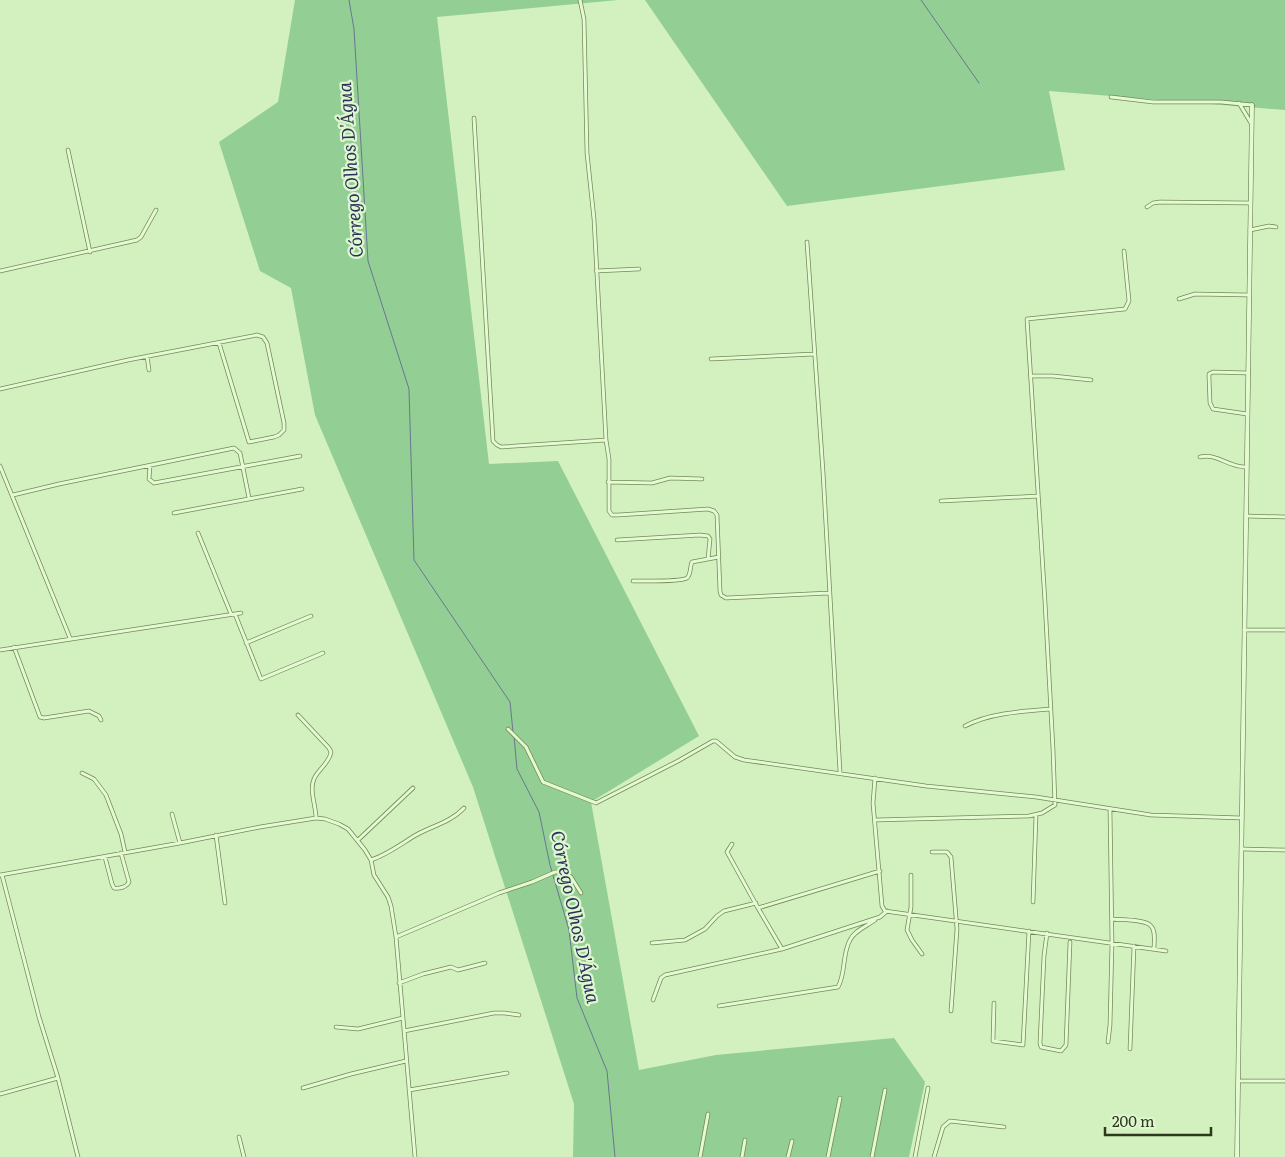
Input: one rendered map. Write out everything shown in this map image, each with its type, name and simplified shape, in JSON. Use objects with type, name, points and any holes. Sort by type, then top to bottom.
[{"type":"street","points":[[580,0],[584,19],[587,153],[594,219],[606,440],[609,459],[608,509],[612,515],[708,509],[714,511],[716,515],[720,592],[726,598],[829,593]]},
{"type":"street","points":[[1111,97],[1168,103],[1238,102],[1252,105],[1237,1157]]},
{"type":"street","points":[[1238,102],[1251,123]]},
{"type":"street","points":[[474,118],[493,441],[497,446],[501,447],[606,440]]},
{"type":"street","points":[[68,150],[90,252]]},
{"type":"street","points":[[1147,207],[1153,203],[1160,202],[1250,203]]},
{"type":"street","points":[[0,271],[139,240],[156,210]]},
{"type":"street","points":[[1250,230],[1269,226],[1276,227]]},
{"type":"street","points":[[807,242],[840,772]]},
{"type":"street","points":[[875,820],[1036,815],[1055,805],[1051,709],[1027,319],[1125,309],[1129,301],[1124,251]]},
{"type":"street","points":[[596,271],[639,269]]},
{"type":"street","points":[[1179,299],[1195,294],[1249,295]]},
{"type":"street","points":[[0,389],[147,356],[256,335],[263,337],[266,341],[284,423],[284,430],[279,434],[249,442],[218,343]]},
{"type":"street","points":[[711,359],[814,354]]},
{"type":"street","points":[[147,356],[149,370]]},
{"type":"street","points":[[1247,414],[1213,409],[1210,403],[1209,377],[1211,373],[1216,372],[1248,374]]},
{"type":"street","points":[[1030,376],[1053,376],[1091,380]]},
{"type":"street","points":[[13,495],[234,448],[239,451],[249,498]]},
{"type":"street","points":[[150,466],[149,479],[154,483],[300,456]]},
{"type":"street","points":[[1200,457],[1214,456],[1233,466],[1246,467]]},
{"type":"street","points":[[0,466],[70,638]]},
{"type":"street","points":[[608,482],[652,483],[670,478],[702,479]]},
{"type":"street","points":[[174,513],[302,489]]},
{"type":"street","points":[[941,501],[1038,496]]},
{"type":"street","points":[[1246,516],[1285,517]]},
{"type":"street","points":[[198,533],[260,679],[323,653]]},
{"type":"street","points":[[617,540],[708,536],[711,545],[708,559]]},
{"type":"street","points":[[633,581],[670,581],[686,578],[692,562],[719,557]]},
{"type":"street","points":[[0,650],[241,613]]},
{"type":"street","points":[[246,643],[311,616]]},
{"type":"street","points":[[1244,630],[1285,630]]},
{"type":"street","points":[[14,647],[40,717],[89,711],[99,716],[101,720]]},
{"type":"street","points":[[965,726],[976,721],[1015,712],[1051,709]]},
{"type":"street","points":[[298,715],[331,752],[328,760],[314,780],[313,791],[316,818]]},
{"type":"street","points":[[508,729],[526,747],[543,782],[596,803],[713,741],[719,742],[735,757],[744,760],[1055,800],[1151,815],[1242,818]]},
{"type":"street","points":[[82,773],[94,779],[103,789],[121,834],[129,882],[127,885],[118,889],[114,888],[105,857]]},
{"type":"street","points":[[875,778],[873,799],[883,907],[887,911],[1166,951]]},
{"type":"street","points":[[358,840],[413,788]]},
{"type":"street","points":[[371,860],[446,821],[464,808]]},
{"type":"street","points":[[1108,1042],[1112,943],[1110,810]]},
{"type":"street","points":[[172,814],[180,843]]},
{"type":"street","points":[[1033,902],[1036,815]]},
{"type":"street","points":[[78,1157],[58,1078],[39,1017],[1,875],[316,818],[339,824],[348,829],[358,840],[371,860],[374,875],[388,897],[391,906],[396,937],[415,1157]]},
{"type":"street","points":[[216,835],[225,903]]},
{"type":"street","points":[[732,844],[727,852],[782,950]]},
{"type":"street","points":[[1242,849],[1285,850]]},
{"type":"street","points":[[932,852],[947,852],[951,856],[956,920],[951,1011]]},
{"type":"street","points":[[758,908],[880,871]]},
{"type":"street","points":[[396,937],[499,893],[556,872],[563,872],[574,879],[581,893]]},
{"type":"street","points":[[911,875],[912,896],[907,922],[908,933],[922,954]]},
{"type":"street","points":[[652,943],[685,940],[705,929],[716,916],[724,911],[756,903]]},
{"type":"street","points":[[719,1006],[838,987],[841,981],[849,941],[857,932],[887,911]]},
{"type":"street","points":[[652,1000],[660,980],[666,975],[782,950],[880,917]]},
{"type":"street","points":[[1112,919],[1147,922],[1152,926],[1154,933],[1154,949]]},
{"type":"street","points":[[994,1003],[993,1041],[1023,1045],[1029,931]]},
{"type":"street","points":[[1047,933],[1044,956],[1040,1043],[1044,1049],[1061,1050],[1066,1045],[1070,942]]},
{"type":"street","points":[[1130,1049],[1134,946]]},
{"type":"street","points":[[400,983],[423,974],[450,967],[458,970],[485,963]]},
{"type":"street","points":[[404,1031],[494,1013],[518,1015]]},
{"type":"street","points":[[336,1026],[358,1029],[403,1018]]},
{"type":"street","points":[[303,1088],[406,1061]]},
{"type":"street","points":[[409,1090],[507,1073]]},
{"type":"street","points":[[0,1094],[58,1078]]},
{"type":"street","points":[[1238,1080],[1285,1082]]},
{"type":"street","points":[[915,1157],[928,1088]]},
{"type":"street","points":[[872,1157],[885,1090]]},
{"type":"street","points":[[828,1157],[840,1098]]},
{"type":"street","points":[[700,1157],[708,1114]]},
{"type":"street","points":[[934,1157],[943,1127],[950,1121],[1004,1128]]},
{"type":"street","points":[[239,1137],[244,1157]]},
{"type":"street","points":[[742,1157],[746,1140]]},
{"type":"street","points":[[788,1157],[792,1141]]},
{"type":"green space","points":[[295,0],[618,0],[437,17],[489,464],[558,461],[699,736],[591,802],[639,1070],[716,1055],[894,1038],[925,1082],[909,1157],[573,1157],[574,1104],[473,787],[315,415],[291,288],[260,271],[219,142],[278,102]]},
{"type":"green space","points":[[645,0],[1285,0],[1285,110],[1049,91],[1065,170],[787,206]]},
{"type":"waterway","name":"Córrego Olhos D'Água","points":[[349,0],[354,29],[368,261],[409,389],[414,560],[510,702],[513,732]]},
{"type":"waterway","points":[[921,0],[979,83]]},
{"type":"waterway","name":"Córrego Olhos D'Água","points":[[514,736],[517,769],[539,812],[550,865],[569,930],[577,998],[607,1071],[615,1157]]}]
